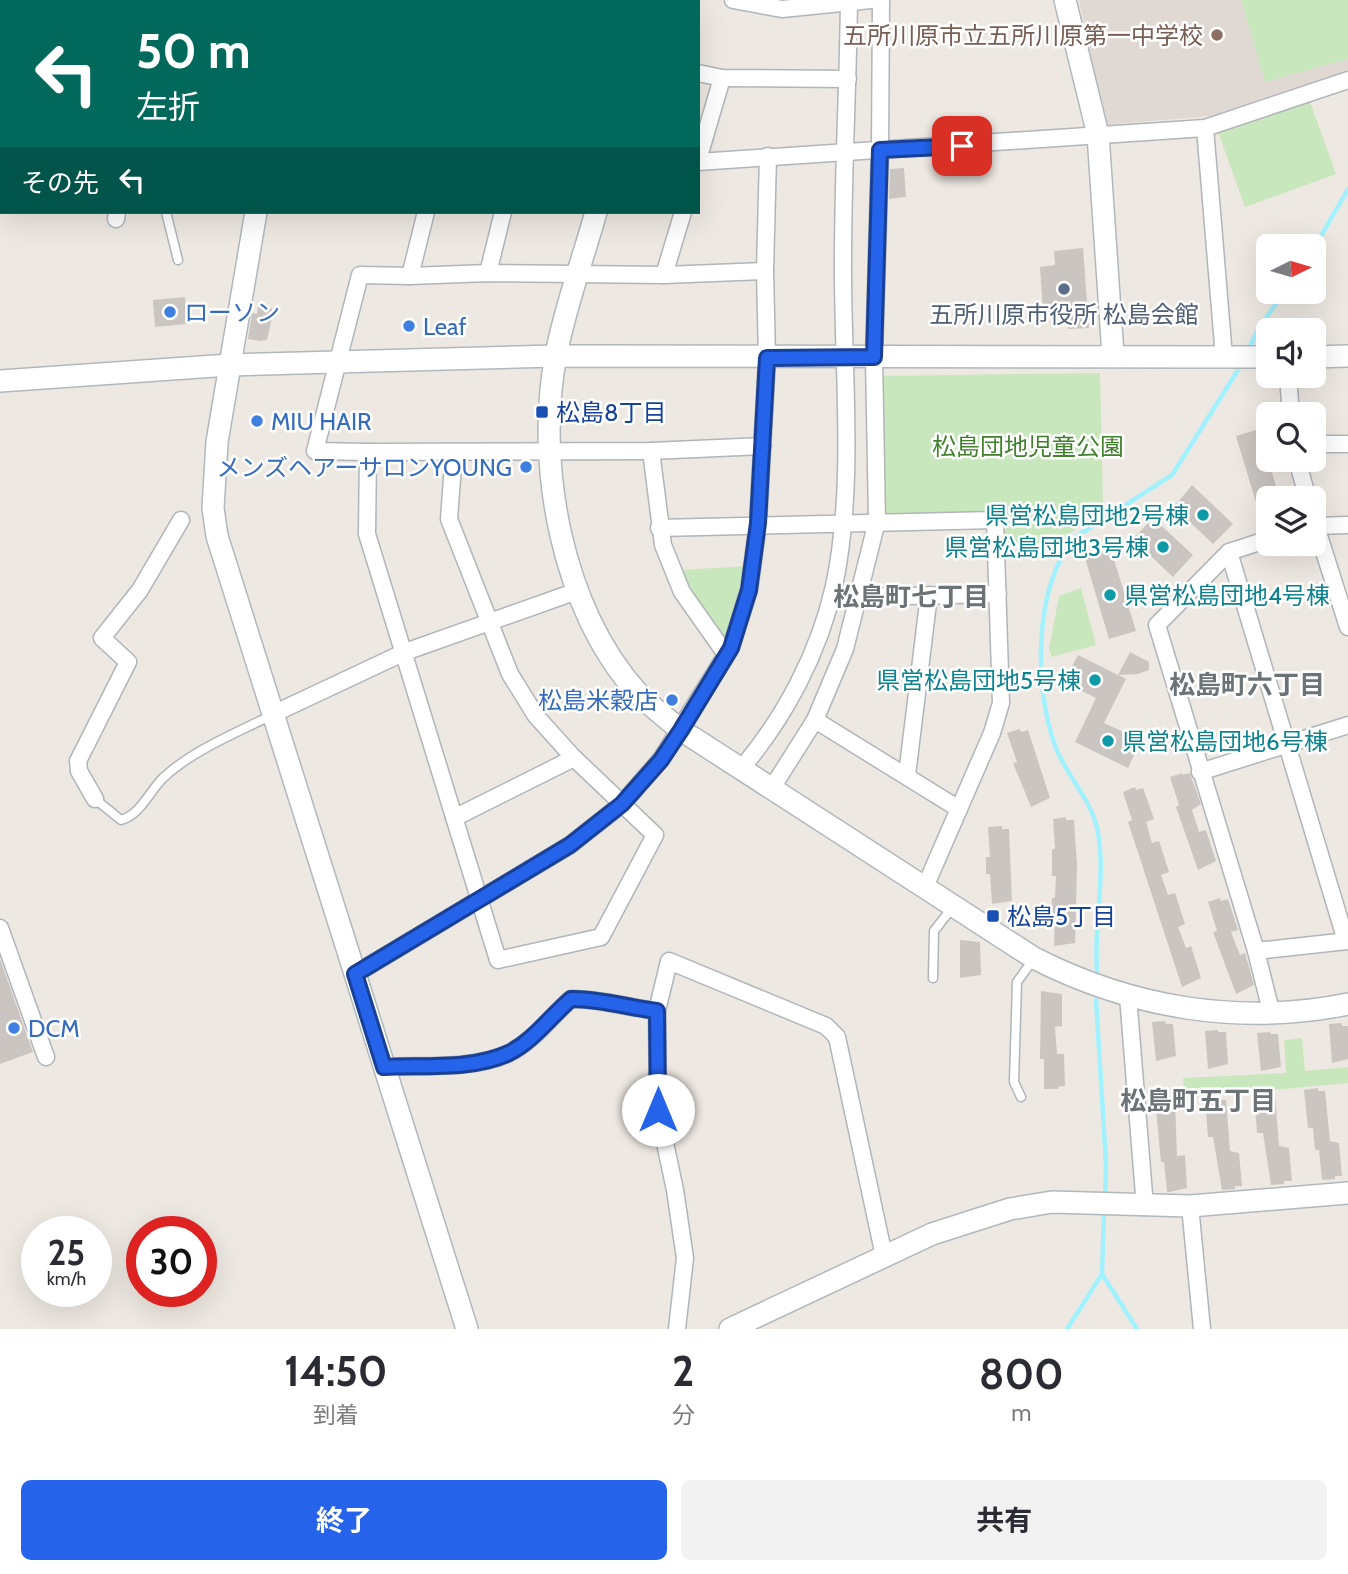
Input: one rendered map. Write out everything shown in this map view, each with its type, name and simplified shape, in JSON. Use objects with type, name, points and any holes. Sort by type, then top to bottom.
[{"type":"street","points":[[733,0],[782,9],[871,0]]},
{"type":"street","points":[[772,788],[815,720],[845,649],[877,521],[874,357],[881,0]]},
{"type":"street","points":[[1065,0],[1098,135],[1113,355]]},
{"type":"street","points":[[741,769],[791,699],[817,639],[834,587],[843,522],[849,1]]},
{"type":"street","points":[[700,73],[722,78],[848,79]]},
{"type":"street","points":[[700,154],[722,78]]},
{"type":"street","points":[[700,161],[1205,128],[1348,80]]},
{"type":"street","points":[[1205,128],[1228,357]]},
{"type":"street","points":[[355,974],[570,845],[622,804],[661,760],[725,653],[731,648],[749,590],[758,523],[767,358],[765,271],[768,156]]},
{"type":"street","points":[[256,214],[229,365],[215,463],[213,508],[226,569],[467,1329]]},
{"type":"street","points":[[410,276],[425,214]]},
{"type":"street","points":[[488,273],[503,214]]},
{"type":"street","points":[[595,214],[555,356],[550,452],[563,552],[577,591],[591,625],[637,692],[681,730],[1034,958],[1081,981],[1128,996],[1210,1012],[1272,1015],[1348,1004]]},
{"type":"street","points":[[664,275],[682,214]]},
{"type":"street","points":[[763,446],[651,451],[315,451],[360,275],[664,275],[765,271]]},
{"type":"street","points":[[0,381],[229,365],[555,356],[844,359],[1113,355],[1256,357]]},
{"type":"street","points":[[1326,357],[1348,356]]},
{"type":"street","points":[[1326,444],[1348,444]]},
{"type":"street","points":[[651,451],[659,528],[682,593],[725,653]]},
{"type":"street","points":[[368,452],[368,534],[498,960],[601,937],[655,835],[574,758],[536,716],[510,674],[487,622],[449,519],[454,452]]},
{"type":"street","points":[[95,799],[79,771],[78,761],[128,662],[102,638],[140,590],[181,520]]},
{"type":"street","points":[[659,528],[758,523],[995,520],[1001,703],[992,733],[925,887]]},
{"type":"street","points":[[1326,524],[1348,525]]},
{"type":"street","points":[[1256,543],[1229,552],[1157,625],[1272,1015]]},
{"type":"street","points":[[1229,552],[1347,941],[1255,951]]},
{"type":"street","points":[[1325,556],[1348,627]]},
{"type":"street","points":[[273,715],[405,652],[577,591]]},
{"type":"street","points":[[860,597],[998,594]]},
{"type":"street","points":[[907,775],[929,595]]},
{"type":"street","points":[[817,639],[845,649]]},
{"type":"street","points":[[815,720],[959,809]]},
{"type":"street","points":[[1200,772],[1348,725]]},
{"type":"street","points":[[454,818],[574,758]]},
{"type":"street","points":[[0,928],[47,1057]]},
{"type":"street","points":[[677,1329],[685,1258],[676,1190],[658,1110],[657,1011],[669,961],[826,1026],[837,1037],[884,1256]]},
{"type":"street","points":[[1128,996],[1145,1207]]},
{"type":"street","points":[[384,1067],[458,1064],[510,1053],[530,1039],[571,999],[585,998],[615,1006],[657,1011]]},
{"type":"street","points":[[730,1329],[932,1234],[1010,1209],[1052,1202],[1145,1207],[1190,1206],[1348,1194]]},
{"type":"street","points":[[1190,1206],[1202,1329]]},
{"type":"lane","points":[[166,214],[178,260]]},
{"type":"lane","points":[[95,799],[121,820],[131,817],[164,778],[209,746],[273,715]]},
{"type":"lane","points":[[933,978],[934,931],[953,905]]},
{"type":"lane","points":[[1021,1097],[1014,1082],[1017,982],[1034,958]]},
{"type":"shaded area","name":"五所川原市立五所川原第一中学校","points":[[1079,0],[1348,0],[1348,70],[1210,116],[1105,125]]},
{"type":"green space","points":[[1241,0],[1348,0],[1348,59],[1265,82]]},
{"type":"green space","points":[[1309,99],[1336,174],[1245,207],[1218,132]]},
{"type":"green space","name":"松島団地児童公園","points":[[1100,373],[1103,504],[1061,542],[1002,544],[1000,513],[883,515],[878,376]]},
{"type":"green space","points":[[749,566],[725,643],[680,570]]},
{"type":"green space","points":[[1081,588],[1096,645],[1052,657],[1049,649],[1059,596]]},
{"type":"green space","points":[[1302,1038],[1305,1071],[1348,1067],[1348,1083],[1185,1098],[1183,1078],[1286,1073],[1284,1040]]},
{"type":"building","points":[[904,168],[906,197],[889,199],[890,169]]},
{"type":"building","name":"五所川原市役所 松島会館","points":[[1083,248],[1089,328],[1068,329],[1067,312],[1043,312],[1040,267],[1055,265],[1054,251]]},
{"type":"building","name":"ローソン","points":[[185,297],[187,324],[155,327],[153,300]]},
{"type":"building","points":[[258,306],[274,309],[267,340],[248,339],[252,313],[257,314]]},
{"type":"building","points":[[1256,430],[1256,472],[1272,472],[1276,486],[1256,486],[1256,502],[1236,436]]},
{"type":"building","name":"県営松島団地2号棟","points":[[1192,485],[1233,524],[1213,544],[1174,507]]},
{"type":"building","name":"県営松島団地3号棟","points":[[1153,518],[1193,555],[1173,577],[1133,539]]},
{"type":"building","name":"県営松島団地4号棟","points":[[1111,550],[1136,631],[1109,639],[1085,558]]},
{"type":"building","points":[[1130,652],[1149,662],[1149,670],[1138,674],[1118,675]]},
{"type":"building","points":[[1078,655],[1126,679],[1104,723],[1141,740],[1128,768],[1075,742],[1096,698],[1064,682]]},
{"type":"building","points":[[1020,729],[1021,732],[1028,730],[1050,798],[1031,807],[1013,763],[1017,762],[1007,733]]},
{"type":"building","points":[[1190,773],[1201,804],[1192,810],[1199,832],[1206,830],[1216,861],[1198,870],[1176,807],[1179,805],[1170,777]]},
{"type":"building","points":[[1135,787],[1136,790],[1143,788],[1154,819],[1146,822],[1152,843],[1159,841],[1169,872],[1161,875],[1168,895],[1175,893],[1185,924],[1178,927],[1186,948],[1191,946],[1201,978],[1182,987],[1128,822],[1132,820],[1123,792]]},
{"type":"building","points":[[1066,817],[1066,820],[1074,820],[1077,865],[1075,943],[1054,946],[1055,915],[1051,915],[1056,876],[1052,876],[1052,849],[1055,849],[1053,819]]},
{"type":"building","points":[[1002,826],[1002,829],[1009,829],[1012,901],[992,904],[990,874],[986,874],[986,857],[990,857],[988,827]]},
{"type":"building","points":[[1220,898],[1221,901],[1228,899],[1238,930],[1231,932],[1240,955],[1245,953],[1254,985],[1236,994],[1213,932],[1217,931],[1208,902]]},
{"type":"building","points":[[960,940],[980,942],[981,975],[960,978]]},
{"type":"building","name":"DCM","points":[[0,959],[33,1052],[0,1064]]},
{"type":"building","points":[[1041,991],[1062,994],[1062,1026],[1055,1027],[1057,1054],[1064,1054],[1065,1086],[1058,1089],[1044,1089],[1044,1059],[1040,1059]]},
{"type":"building","points":[[1165,1021],[1166,1024],[1173,1024],[1176,1056],[1156,1061],[1152,1022]]},
{"type":"building","points":[[1342,1023],[1342,1026],[1348,1026],[1348,1059],[1332,1063],[1329,1024]]},
{"type":"building","points":[[1205,1031],[1226,1032],[1228,1064],[1208,1069]]},
{"type":"building","points":[[1257,1033],[1278,1034],[1281,1067],[1261,1071]]},
{"type":"building","points":[[1318,1088],[1318,1091],[1325,1091],[1330,1141],[1339,1143],[1342,1176],[1335,1176],[1335,1179],[1322,1180],[1319,1150],[1315,1150],[1313,1128],[1308,1128],[1304,1090]]},
{"type":"building","points":[[1267,1093],[1268,1096],[1275,1096],[1279,1146],[1289,1148],[1292,1181],[1284,1181],[1284,1184],[1271,1185],[1263,1133],[1257,1133],[1254,1094]]},
{"type":"building","points":[[1218,1097],[1218,1100],[1226,1100],[1230,1151],[1239,1153],[1242,1186],[1235,1186],[1235,1189],[1222,1190],[1213,1137],[1208,1137],[1205,1099]]},
{"type":"building","points":[[1168,1098],[1168,1101],[1175,1100],[1177,1156],[1185,1155],[1187,1188],[1170,1192],[1167,1192],[1164,1162],[1161,1162],[1155,1099]]},
{"type":"waterway","points":[[1322,234],[1348,189]]},
{"type":"waterway","points":[[1248,351],[1257,331],[1276,304]]},
{"type":"waterway","points":[[1097,971],[1101,864],[1097,828],[1083,795],[1058,754],[1047,719],[1043,693],[1042,637],[1051,583],[1074,538],[1172,475],[1243,362]]},
{"type":"waterway","points":[[1096,1000],[1106,1164],[1105,1199]]},
{"type":"waterway","points":[[1067,1329],[1102,1274],[1104,1211]]},
{"type":"waterway","points":[[1102,1274],[1137,1329]]},
{"type":"place","name":"五所川原市立五所川原第一中学校","points":[[1217,35]]},
{"type":"place","name":"五所川原市役所 松島会館","points":[[1064,289]]},
{"type":"place","name":"ローソン","points":[[170,312]]},
{"type":"place","name":"Leaf","points":[[409,326]]},
{"type":"place","name":"松島8丁目","points":[[542,412]]},
{"type":"place","name":"MIU HAIR","points":[[257,421]]},
{"type":"place","name":"メンズヘアーサロンYOUNG","points":[[526,467]]},
{"type":"place","name":"県営松島団地2号棟","points":[[1203,515]]},
{"type":"place","name":"県営松島団地3号棟","points":[[1163,547]]},
{"type":"place","name":"県営松島団地4号棟","points":[[1110,595]]},
{"type":"place","name":"県営松島団地5号棟","points":[[1095,680]]},
{"type":"place","name":"松島米穀店","points":[[672,700]]},
{"type":"place","name":"県営松島団地6号棟","points":[[1108,741]]},
{"type":"place","name":"松島5丁目","points":[[993,916]]},
{"type":"place","name":"DCM","points":[[14,1028]]},
{"type":"district","name":"松島町七丁目","points":[[911,597]]},
{"type":"district","name":"松島町六丁目","points":[[1247,685]]},
{"type":"district","name":"松島町五丁目","points":[[1198,1101]]},
{"type":"route","points":[[658,1110],[657,1011],[615,1006],[585,998],[571,999],[530,1039],[510,1053],[458,1064],[384,1067],[355,974],[570,845],[622,804],[661,760],[725,653],[731,648],[749,590],[758,523],[767,358],[874,357],[880,150],[962,146]]}]
